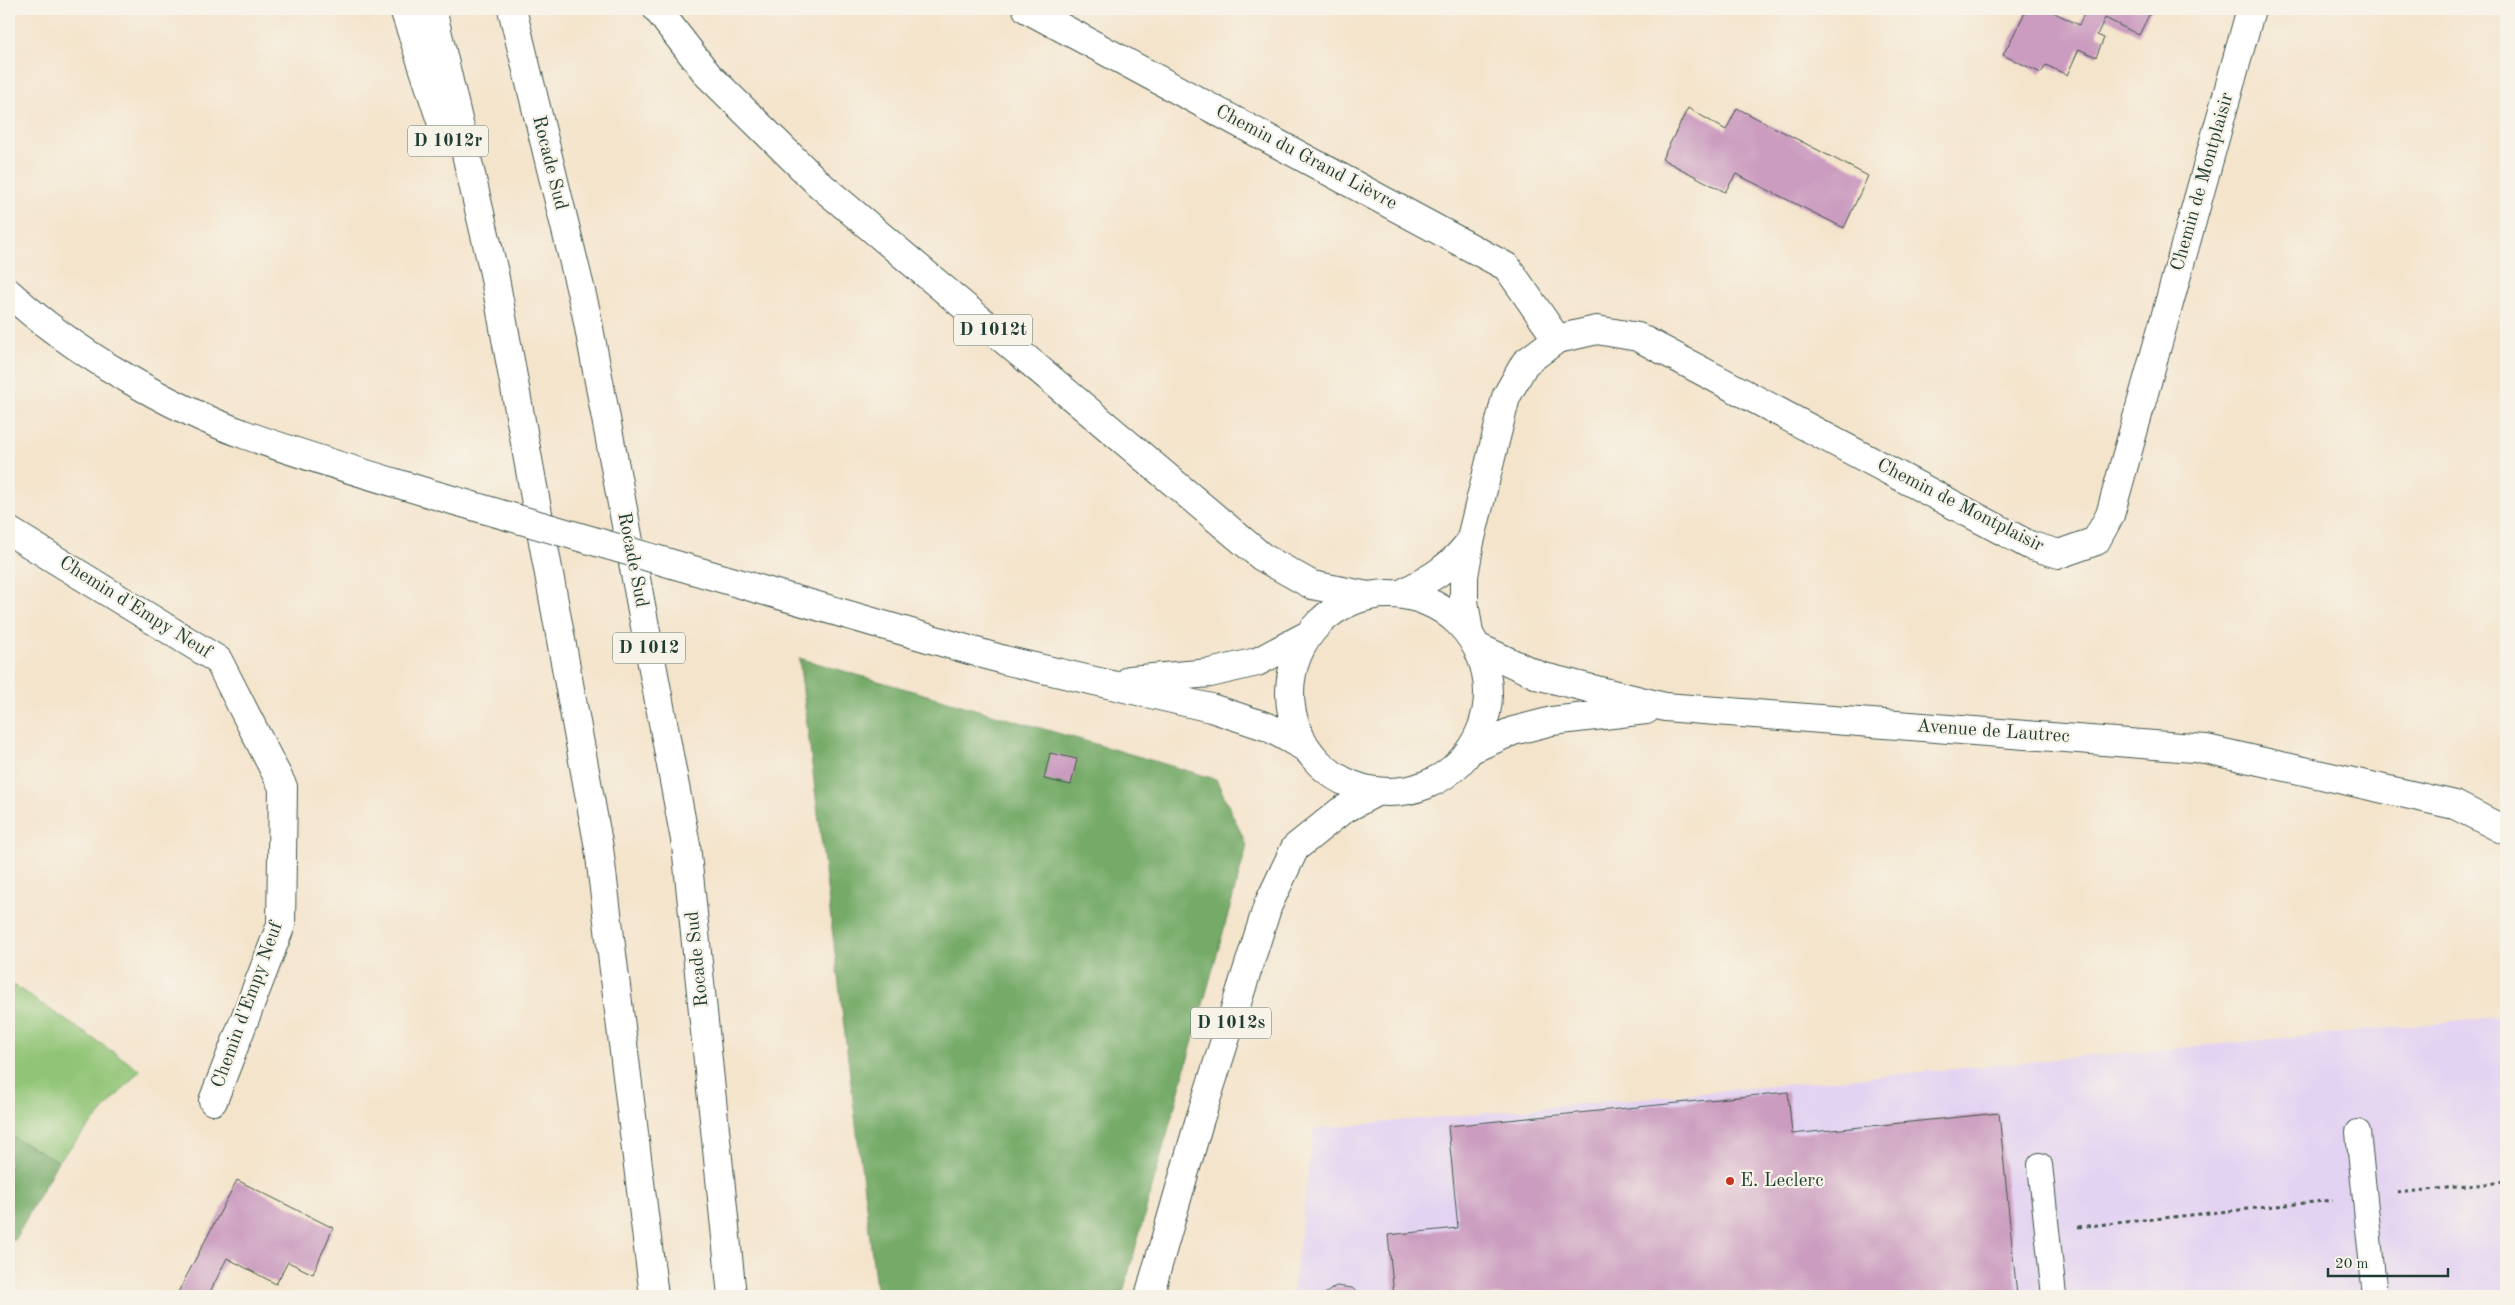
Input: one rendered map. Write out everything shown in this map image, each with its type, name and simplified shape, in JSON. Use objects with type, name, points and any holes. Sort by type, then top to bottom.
[{"type":"main road","name":"D 1012r","points":[[404,9],[494,273]]},
{"type":"main road","points":[[432,9],[494,273],[599,848],[654,1296]]},
{"type":"main road","name":"Rocade Sud","points":[[512,9],[586,312],[686,845],[732,1296]]},
{"type":"main road","name":"D 1012t","points":[[657,9],[708,75],[819,184],[1262,558],[1312,585],[1368,596]]},
{"type":"main road","name":"Chemin du Grand Lièvre","points":[[1027,9],[1508,267],[1556,339]]},
{"type":"main road","name":"Chemin de Montplaisir","points":[[1473,640],[1464,601],[1464,576],[1470,542],[1506,397],[1525,363],[1556,339],[1597,330],[1638,338],[2029,545],[2059,554],[2096,541],[2110,515],[2251,9]]},
{"type":"main road","points":[[9,293],[80,348],[183,408],[254,438],[442,497],[1004,660],[1211,708],[1268,727],[1304,747]]},
{"type":"main road","name":"Chemin d'Empy Neuf","points":[[9,531],[218,660],[283,787],[281,924],[213,1101]]},
{"type":"main road","name":"Chemin de Montplaisir","points":[[1401,594],[1436,577],[1457,559],[1470,542]]},
{"type":"main road","points":[[1401,594],[1427,601],[1450,614],[1473,640],[1486,672],[1488,698],[1484,725],[1472,749],[1454,769],[1430,784],[1404,792],[1376,792],[1348,785],[1323,769],[1304,747],[1292,721],[1288,691],[1293,662],[1306,636],[1323,618],[1337,608],[1368,596],[1401,594]]},
{"type":"main road","points":[[1096,681],[1160,679],[1210,673],[1257,662],[1306,636]]},
{"type":"main road","name":"Avenue de Lautrec","points":[[1473,640],[1540,676],[1665,707],[2206,749],[2455,805],[2506,831]]},
{"type":"main road","points":[[1472,749],[1513,731],[1552,721],[1665,707]]},
{"type":"main road","name":"D 1012s","points":[[1149,1296],[1200,1122],[1268,905],[1295,848],[1341,811],[1376,792]]},
{"type":"lane","points":[[2358,1132],[2375,1296]]},
{"type":"lane","points":[[2040,1165],[2054,1296]]},
{"type":"path","points":[[2047,1231],[2506,1182]]},
{"type":"shaded area","points":[[2506,1017],[2506,1296],[1292,1296],[1314,1129]]},
{"type":"green space","points":[[799,658],[1216,779],[1247,846],[1122,1296],[877,1296]]},
{"type":"green space","points":[[9,982],[140,1070],[58,1161],[9,1135]]},
{"type":"green space","points":[[9,1135],[58,1161],[14,1241],[9,1237]]},
{"type":"building","points":[[2027,9],[2047,9],[2079,25],[2086,9],[2152,9],[2139,35],[2105,18],[2097,35],[2104,38],[2096,57],[2079,49],[2067,75],[2046,65],[2041,73],[2003,55]]},
{"type":"building","points":[[1688,108],[1726,130],[1737,108],[1868,176],[1844,228],[1736,174],[1725,192],[1662,159]]},
{"type":"building","points":[[1050,753],[1077,759],[1071,785],[1044,779]]},
{"type":"building","name":"E. Leclerc","points":[[1788,1092],[1792,1134],[1999,1113],[2017,1296],[1394,1296],[1388,1235],[1458,1228],[1448,1126]]},
{"type":"building","points":[[237,1180],[333,1228],[313,1274],[288,1262],[276,1284],[227,1258],[208,1296],[176,1296]]},
{"type":"building","points":[[1336,1286],[1352,1288],[1361,1296],[1322,1296]]},
{"type":"place","name":"E. Leclerc","points":[[1730,1181]]}]
